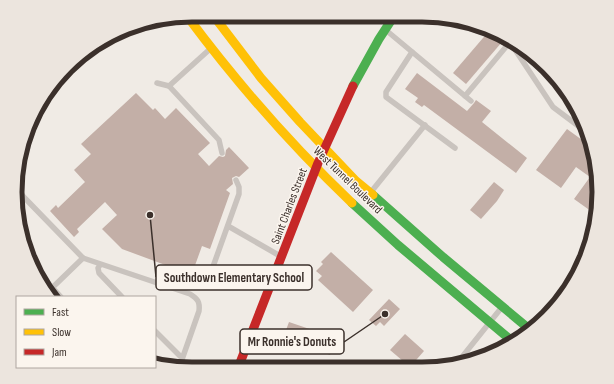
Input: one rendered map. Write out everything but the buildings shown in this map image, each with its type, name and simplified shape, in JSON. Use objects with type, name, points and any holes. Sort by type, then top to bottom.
[{"type":"main road","name":"West Tunnel Boulevard","points":[[191,22],[210,49],[259,105],[344,195],[399,245],[508,338]]},
{"type":"main road","name":"West Tunnel Boulevard","points":[[218,22],[261,78],[325,148],[370,193],[526,326]]},
{"type":"main road","name":"Saint Charles Street","points":[[240,362],[325,148],[348,96],[369,55],[390,22]]},
{"type":"lane","points":[[385,30],[471,100]]},
{"type":"lane","points":[[465,96],[506,44]]},
{"type":"lane","points":[[169,86],[210,49]]},
{"type":"lane","points":[[517,51],[554,107],[578,126]]},
{"type":"lane","points":[[412,52],[386,96],[455,148]]},
{"type":"lane","points":[[157,83],[169,86],[219,140],[222,153]]},
{"type":"lane","points":[[370,193],[425,125]]},
{"type":"lane","points":[[210,275],[240,190],[236,180]]},
{"type":"lane","points":[[22,195],[83,258],[100,265],[190,294],[197,298],[200,303],[199,311],[181,362]]},
{"type":"lane","points":[[228,226],[282,257]]},
{"type":"lane","points":[[53,287],[83,258]]},
{"type":"lane","points":[[100,265],[98,268],[98,273],[121,296]]},
{"type":"lane","points":[[49,283],[60,296]]},
{"type":"lane","points":[[466,356],[503,307]]},
{"type":"lane","points":[[156,332],[182,358]]},
{"type":"traffic: fast","points":[[353,86],[390,22]]},
{"type":"traffic: fast","points":[[373,195],[443,257],[526,326]]},
{"type":"traffic: fast","points":[[352,203],[398,245],[508,338]]},
{"type":"traffic: slow","points":[[192,22],[265,113],[329,181],[352,203]]},
{"type":"traffic: slow","points":[[218,22],[261,78],[300,122],[356,181],[373,195]]},
{"type":"traffic: jam","points":[[240,362],[318,163],[353,86]]},
{"type":"place","name":"Southdown Elementary School","points":[[150,215]]},
{"type":"place","name":"Mr Ronnie's Donuts","points":[[385,314]]}]
